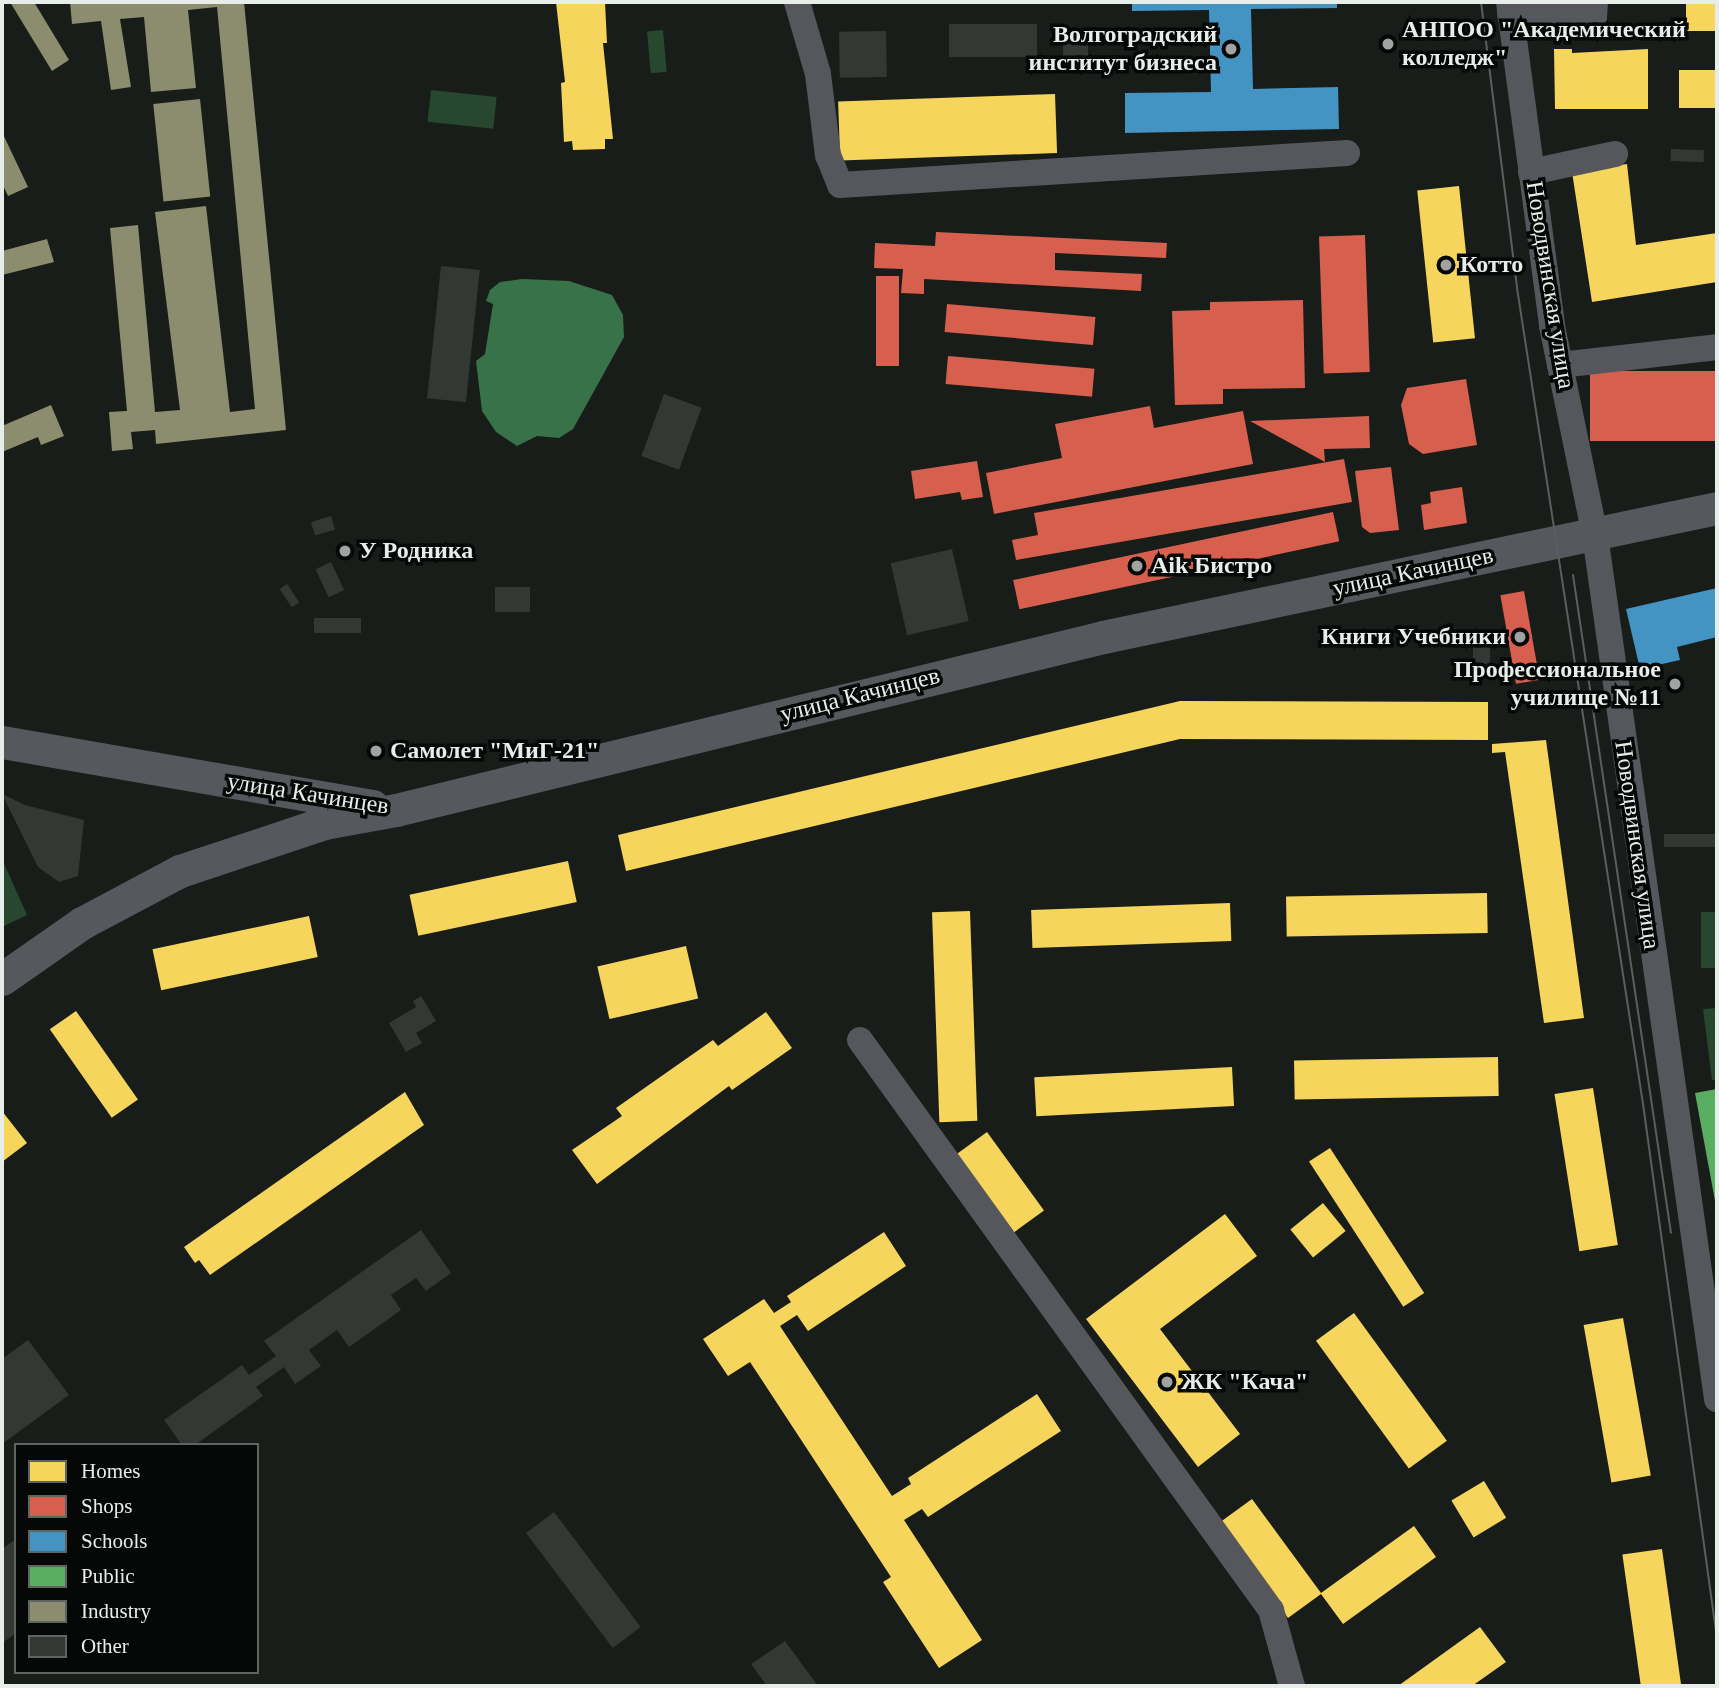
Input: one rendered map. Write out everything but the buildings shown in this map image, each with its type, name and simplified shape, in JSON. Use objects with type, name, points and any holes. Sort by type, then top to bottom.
[{"type":"main road","name":"улица Качинцев","points":[[2,742],[396,810],[1103,637],[1717,508]]},
{"type":"main road","points":[[2,979],[82,923],[180,871],[324,823],[396,810]]},
{"type":"street","points":[[797,2],[818,74],[828,155],[840,185],[1347,153]]},
{"type":"street","points":[[1509,8],[1594,17],[1595,2]]},
{"type":"street","name":"Новодвинская улица","points":[[1509,8],[1560,365],[1595,535],[1717,1399]]},
{"type":"street","points":[[1531,172],[1615,154]]},
{"type":"street","points":[[1560,365],[1717,346]]},
{"type":"street","points":[[860,1040],[1271,1610],[1292,1686]]},
{"type":"shaded area","points":[[663,30],[667,72],[651,73],[647,31]]},
{"type":"shaded area","points":[[431,90],[497,97],[493,129],[428,122]]},
{"type":"shaded area","points":[[522,279],[569,281],[612,295],[623,315],[624,337],[573,429],[559,438],[537,436],[517,446],[496,432],[482,411],[476,361],[485,354],[493,304],[486,301],[490,290],[500,282]]},
{"type":"shaded area","points":[[2,859],[27,915],[2,927]]},
{"type":"shaded area","points":[[1701,912],[1717,912],[1717,968],[1701,968]]},
{"type":"shaded area","points":[[1717,1008],[1717,1080],[1712,1080],[1703,1009]]},
{"type":"tram line","points":[[1481,2],[1517,288],[1643,1104],[1717,1639]]},
{"type":"tram line","points":[[1573,575],[1671,1233]]},
{"type":"place","name":"АНПОО \"Академический колледж\"","points":[[1388,44]]},
{"type":"place","name":"Волгоградский институт бизнеса","points":[[1231,49]]},
{"type":"place","name":"Котто","points":[[1446,265]]},
{"type":"place","name":"У Родника","points":[[345,551]]},
{"type":"place","name":"Aik Бистро","points":[[1137,566]]},
{"type":"place","name":"Книги Учебники","points":[[1520,637]]},
{"type":"place","name":"Профессиональное училище №11","points":[[1675,684]]},
{"type":"place","name":"Самолет \"МиГ-21\"","points":[[376,751]]},
{"type":"place","name":"ЖК \"Кача\"","points":[[1167,1382]]}]
